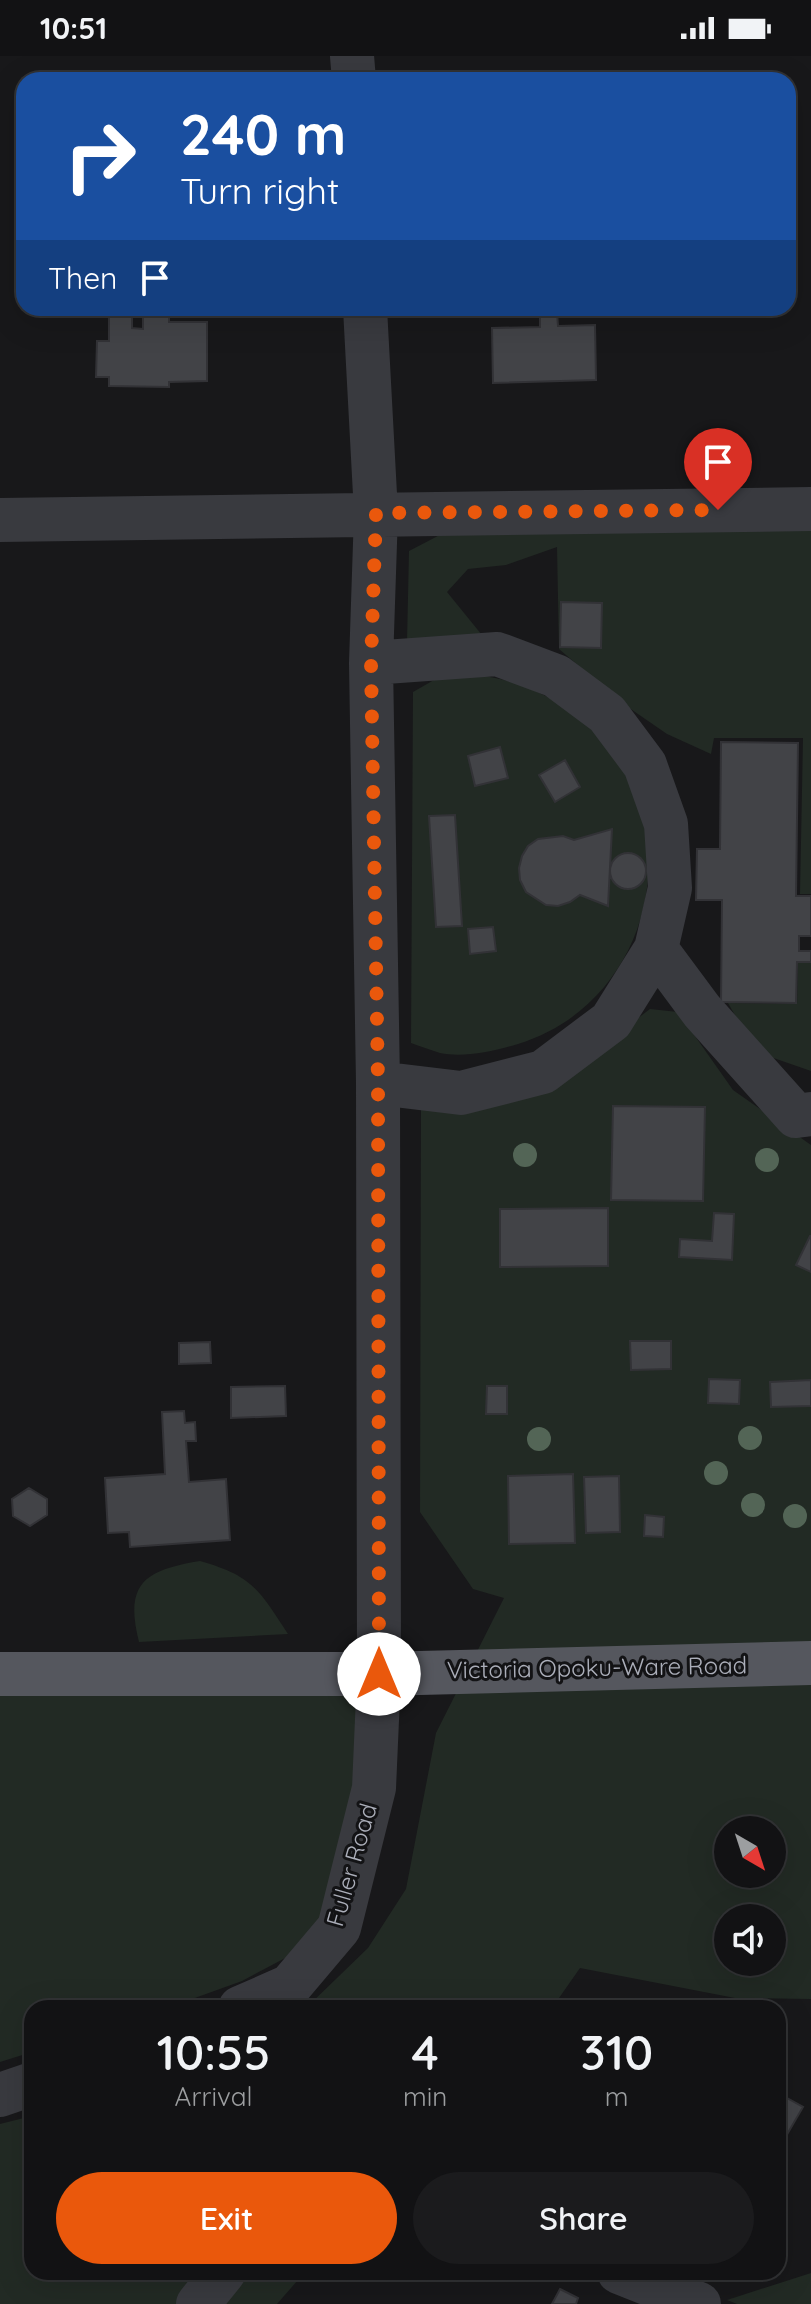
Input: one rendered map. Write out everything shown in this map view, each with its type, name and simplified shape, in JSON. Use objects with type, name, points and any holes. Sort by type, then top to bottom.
[{"type":"main road","name":"Victoria Opoku-Ware Road","points":[[0,1674],[379,1674],[811,1663]]},
{"type":"street","name":"Fuller Road","points":[[269,2000],[290,1986],[339,1928],[374,1788],[379,1674],[378,1083],[371,663],[376,513],[365,316]]},
{"type":"street","points":[[0,520],[811,509]]},
{"type":"street","points":[[371,663],[497,654],[556,676],[607,714],[645,765],[666,824],[670,888],[656,949],[611,1021],[543,1072],[461,1093],[378,1083]]},
{"type":"street","points":[[656,949],[702,1011],[796,1116],[811,1114]]},
{"type":"street","points":[[0,2095],[24,2087]]},
{"type":"street","points":[[198,2304],[218,2280]]},
{"type":"street","points":[[639,2280],[699,2304]]},
{"type":"shaded area","points":[[811,522],[811,894],[800,894],[803,738],[714,738],[711,754],[667,734],[622,703],[559,649],[557,547],[506,565],[468,569],[447,592],[486,640],[407,642],[409,551],[457,526]]},
{"type":"shaded area","points":[[441,676],[505,680],[548,697],[585,723],[626,773],[643,818],[649,864],[643,910],[626,954],[600,992],[563,1023],[518,1044],[469,1054],[440,1053],[411,1043],[413,692]]},
{"type":"shaded area","points":[[798,962],[811,963],[811,1071],[756,1052],[728,1003],[797,1004]]},
{"type":"shaded area","points":[[650,1009],[678,1012],[733,1090],[811,1145],[811,1999],[735,1998],[580,1968],[558,2000],[314,2000],[368,1948],[406,1889],[436,1733],[504,1598],[473,1589],[420,1512],[421,1107],[541,1092]]},
{"type":"shaded area","points":[[200,1561],[232,1573],[253,1587],[288,1634],[139,1642],[134,1606],[143,1583],[165,1569]]},
{"type":"shaded area","points":[[361,1688],[353,1830],[324,1914],[289,1956],[242,1981],[189,2000],[24,2000],[24,2054],[0,2062],[0,1693]]},
{"type":"shaded area","points":[[24,2118],[24,2280],[298,2280],[277,2304],[0,2304],[0,2124]]},
{"type":"shaded area","points":[[811,2273],[811,2304],[737,2304],[727,2300]]},
{"type":"building","points":[[143,316],[169,316],[169,322],[207,322],[207,381],[169,382],[169,387],[109,386],[109,377],[96,377],[97,341],[109,341],[109,317],[132,317],[132,328],[143,329]]},
{"type":"building","points":[[540,316],[557,316],[558,326],[595,325],[596,380],[493,383],[492,328],[540,327]]},
{"type":"building","points":[[561,602],[602,603],[601,648],[560,647]]},
{"type":"building","points":[[721,742],[798,743],[796,896],[811,896],[811,936],[799,936],[799,951],[811,951],[811,962],[797,962],[796,1003],[721,1002],[722,900],[696,900],[697,849],[720,849]]},
{"type":"building","points":[[500,747],[508,778],[475,786],[468,756]]},
{"type":"building","points":[[565,760],[580,787],[555,802],[539,775]]},
{"type":"building","points":[[455,815],[462,926],[436,927],[429,816]]},
{"type":"building","points":[[612,829],[608,906],[580,895],[558,906],[546,905],[526,892],[519,868],[528,846],[538,839],[563,836],[574,840]]},
{"type":"building","points":[[628,853],[640,859],[646,871],[640,883],[628,889],[616,883],[610,871],[616,859]]},
{"type":"building","points":[[493,927],[496,951],[470,954],[468,929]]},
{"type":"building","points":[[613,1106],[705,1107],[703,1201],[611,1200]]},
{"type":"building","points":[[608,1208],[608,1266],[500,1267],[500,1209]]},
{"type":"building","points":[[714,1213],[734,1214],[732,1260],[679,1257],[680,1239],[712,1241]]},
{"type":"building","points":[[811,1236],[811,1272],[796,1265]]},
{"type":"building","points":[[630,1341],[671,1341],[671,1369],[631,1370]]},
{"type":"building","points":[[210,1342],[211,1363],[179,1364],[179,1343]]},
{"type":"building","points":[[709,1379],[740,1380],[739,1404],[708,1403]]},
{"type":"building","points":[[811,1380],[811,1406],[771,1407],[770,1382]]},
{"type":"building","points":[[285,1386],[286,1416],[231,1418],[231,1387]]},
{"type":"building","points":[[487,1386],[507,1386],[507,1414],[486,1414]]},
{"type":"building","points":[[184,1411],[185,1423],[195,1422],[196,1441],[186,1441],[189,1482],[226,1479],[230,1540],[130,1547],[129,1532],[108,1533],[105,1478],[165,1474],[162,1412]]},
{"type":"building","points":[[573,1474],[575,1543],[509,1544],[508,1476]]},
{"type":"building","points":[[619,1476],[620,1532],[586,1533],[584,1477]]},
{"type":"building","points":[[29,1488],[47,1499],[47,1515],[30,1526],[13,1516],[12,1499]]},
{"type":"building","points":[[645,1515],[664,1517],[663,1537],[644,1536]]},
{"type":"building","points":[[786,2097],[803,2107],[786,2136]]},
{"type":"building","points":[[560,2289],[578,2298],[576,2304],[552,2304]]},
{"type":"route","points":[[379,1674],[378,1083],[371,663],[376,513],[718,510]]}]
